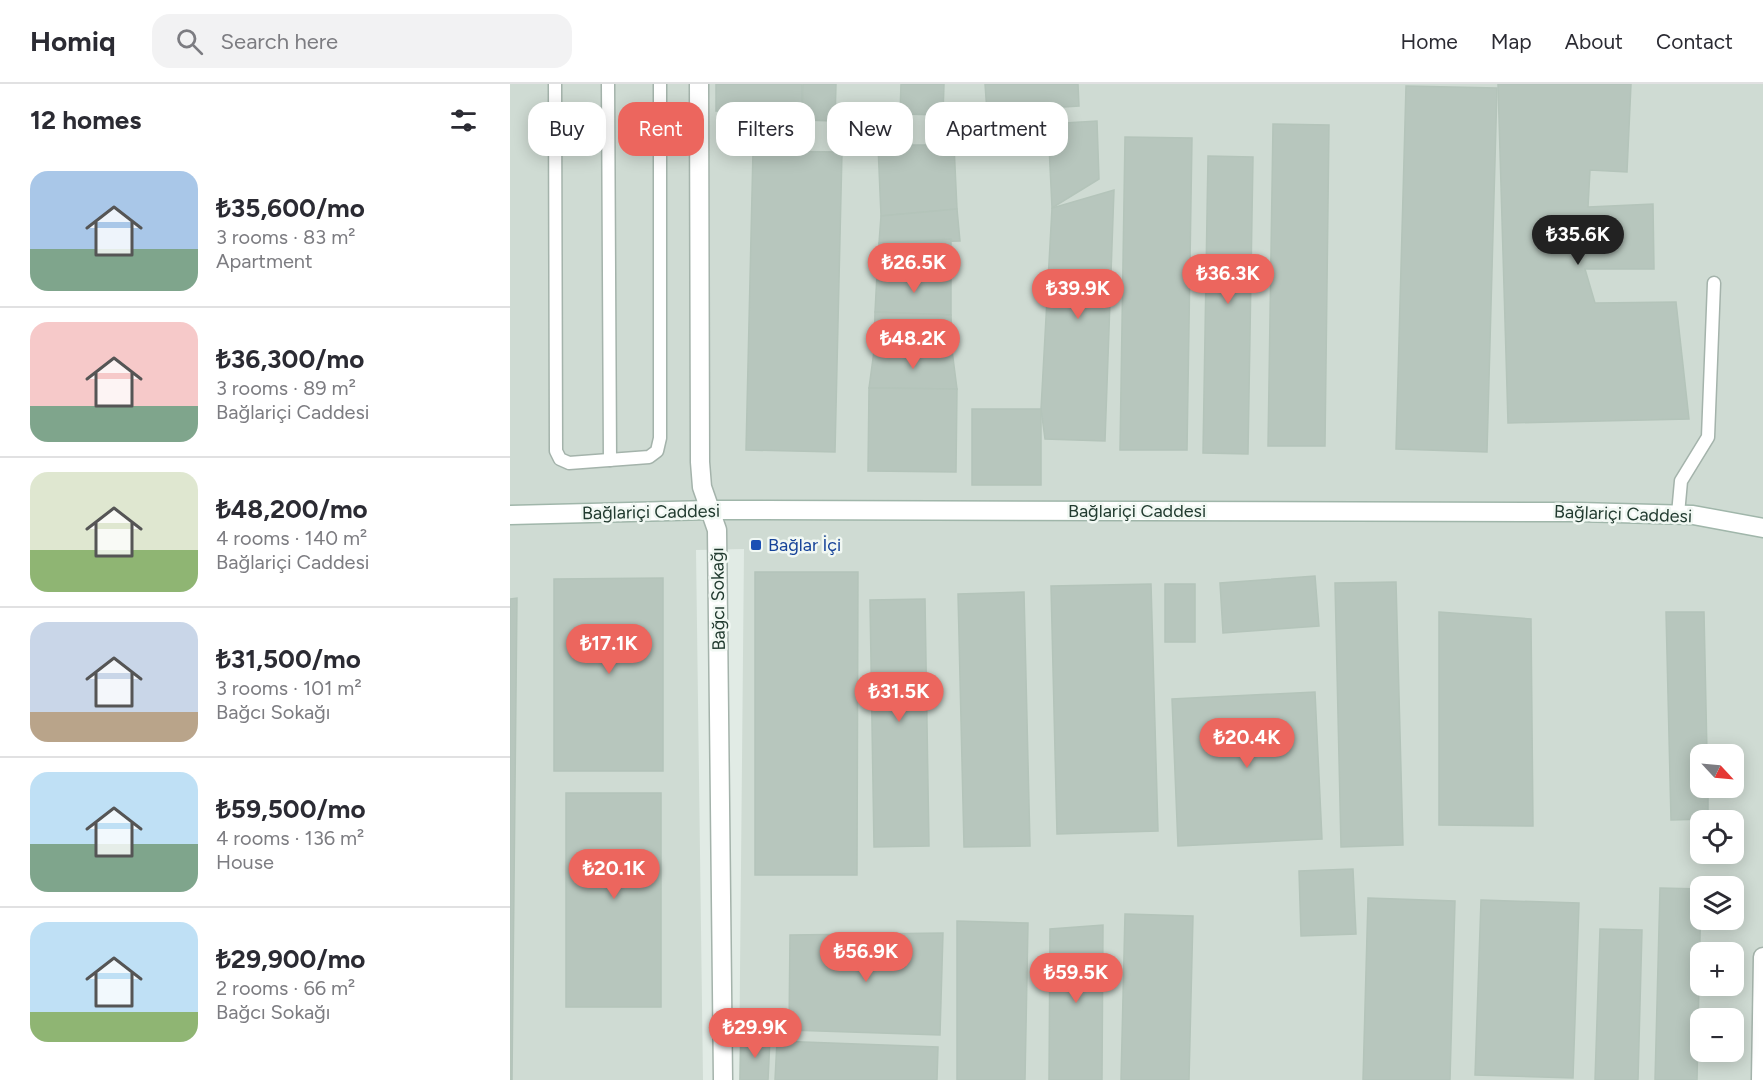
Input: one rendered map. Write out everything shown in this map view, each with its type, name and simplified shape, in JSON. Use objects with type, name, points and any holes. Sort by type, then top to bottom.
[{"type":"main road","name":"Bağcı Sokağı","points":[[699,84],[700,462],[702,487],[717,530],[723,1080]]},
{"type":"main road","name":"Bağlariçi Caddesi","points":[[510,515],[710,510],[1578,512],[1678,514],[1763,528]]},
{"type":"main road","points":[[1761,1080],[1763,957]]},
{"type":"lane","points":[[555,84],[556,451],[560,459],[569,463],[650,457],[657,451],[660,438],[660,84]]},
{"type":"lane","points":[[608,84],[610,460]]},
{"type":"lane","points":[[1678,514],[1681,482],[1707,437],[1714,283]]},
{"type":"shaded area","points":[[510,84],[1763,84],[1763,1080],[739,1080],[744,549],[696,550],[703,1080],[510,1080]]},
{"type":"building","points":[[716,84],[802,84],[802,102],[716,102]]},
{"type":"building","points":[[803,84],[836,84],[836,102],[827,102],[827,121],[815,120],[815,102],[802,102]]},
{"type":"building","points":[[901,84],[944,84],[943,102],[925,102],[925,115],[913,114],[913,102],[900,102]]},
{"type":"building","points":[[985,84],[1078,84],[1079,106],[1068,107],[1068,102],[986,102]]},
{"type":"building","points":[[1498,84],[1631,84],[1627,172],[1590,170],[1588,207],[1653,204],[1654,269],[1585,269],[1595,303],[1676,302],[1689,419],[1508,423]]},
{"type":"building","points":[[1406,86],[1497,88],[1487,452],[1396,449]]},
{"type":"building","points":[[1097,121],[1099,179],[1052,208],[1050,156],[1068,156],[1068,123]]},
{"type":"building","points":[[1273,124],[1329,125],[1325,446],[1268,446]]},
{"type":"building","points":[[1125,137],[1192,138],[1187,450],[1120,450]]},
{"type":"building","points":[[913,145],[925,145],[925,156],[955,156],[957,209],[881,216],[878,156],[913,156]]},
{"type":"building","points":[[815,152],[827,152],[827,156],[842,156],[835,452],[746,450],[753,156],[815,156]]},
{"type":"building","points":[[1208,156],[1253,157],[1248,454],[1203,453]]},
{"type":"building","points":[[1114,190],[1105,441],[1045,439],[1041,409],[1052,208]]},
{"type":"building","points":[[957,209],[960,241],[879,243],[881,216]]},
{"type":"building","points":[[951,239],[951,275],[877,274],[879,243]]},
{"type":"building","points":[[877,274],[951,275],[951,315],[875,312]]},
{"type":"building","points":[[875,312],[951,315],[952,350],[874,351]]},
{"type":"building","points":[[952,350],[957,389],[869,388],[874,351]]},
{"type":"building","points":[[869,388],[957,389],[956,472],[868,471]]},
{"type":"building","points":[[972,409],[1041,409],[1041,485],[972,485]]},
{"type":"building","points":[[755,572],[858,572],[857,875],[755,875]]},
{"type":"building","points":[[1315,576],[1319,626],[1223,633],[1220,583]]},
{"type":"building","points":[[663,578],[663,771],[554,771],[554,579]]},
{"type":"building","points":[[1396,582],[1403,845],[1341,847],[1335,583]]},
{"type":"building","points":[[1151,584],[1158,831],[1057,834],[1051,586]]},
{"type":"building","points":[[1165,584],[1195,584],[1195,642],[1165,642]]},
{"type":"building","points":[[1024,592],[1030,846],[964,847],[958,594]]},
{"type":"building","points":[[517,598],[512,1080],[510,1080],[510,599]]},
{"type":"building","points":[[925,599],[929,846],[874,847],[870,600]]},
{"type":"building","points":[[1439,612],[1531,619],[1533,826],[1439,825]]},
{"type":"building","points":[[1666,612],[1704,612],[1707,744],[1690,744],[1690,798],[1708,798],[1708,810],[1690,810],[1690,819],[1671,820]]},
{"type":"building","points":[[1315,692],[1322,839],[1178,846],[1172,699]]},
{"type":"building","points":[[566,793],[661,793],[661,1007],[566,1007]]},
{"type":"building","points":[[1353,869],[1356,934],[1301,936],[1299,871]]},
{"type":"building","points":[[1660,888],[1690,889],[1690,930],[1700,930],[1700,942],[1690,942],[1690,996],[1699,996],[1699,1008],[1690,1008],[1690,1062],[1697,1062],[1697,1080],[1655,1080]]},
{"type":"building","points":[[1368,898],[1455,901],[1450,1080],[1363,1080]]},
{"type":"building","points":[[1481,900],[1579,903],[1573,1078],[1475,1075]]},
{"type":"building","points":[[1125,914],[1193,916],[1189,1080],[1121,1080]]},
{"type":"building","points":[[957,921],[1028,923],[1025,1080],[957,1080]]},
{"type":"building","points":[[1103,925],[1102,1080],[1049,1080],[1050,929]]},
{"type":"building","points":[[1600,929],[1642,930],[1638,1080],[1595,1080]]},
{"type":"building","points":[[943,933],[940,1035],[789,1030],[790,935]]},
{"type":"building","points":[[741,1037],[770,1039],[768,1080],[740,1080]]},
{"type":"building","points":[[777,1041],[938,1047],[937,1080],[775,1080]]},
{"type":"place","name":"Bağlar İçi","points":[[756,545]]}]
